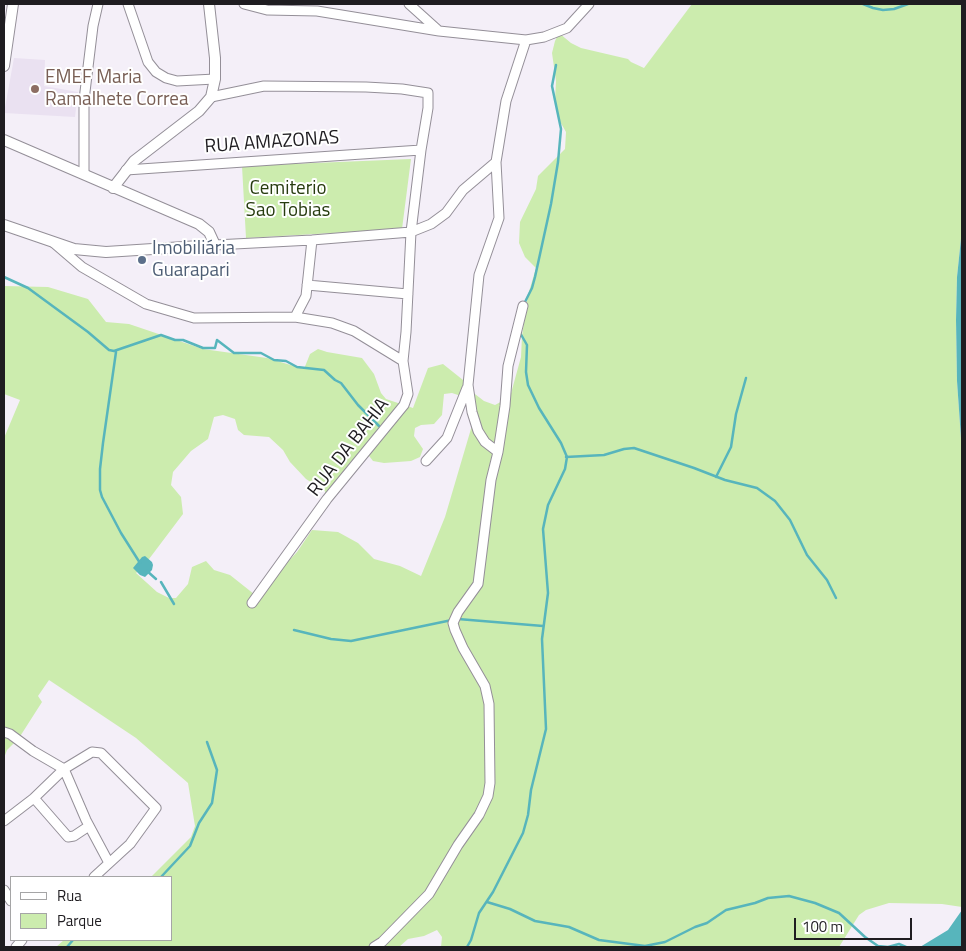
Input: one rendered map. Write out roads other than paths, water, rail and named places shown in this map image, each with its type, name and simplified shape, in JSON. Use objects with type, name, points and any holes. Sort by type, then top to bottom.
[{"type":"street","points":[[4,66],[13,4]]},
{"type":"street","points":[[84,174],[84,100],[93,26],[98,4]]},
{"type":"street","points":[[128,4],[148,62],[156,72],[177,82],[216,79]]},
{"type":"street","points":[[113,188],[134,161],[199,111],[211,97],[216,79],[216,58],[209,4]]},
{"type":"street","points":[[244,4],[267,10],[317,11],[439,32],[526,40],[544,37],[567,28],[589,4]]},
{"type":"street","points":[[409,4],[439,32]]},
{"type":"street","points":[[498,452],[486,442],[478,431],[472,412],[468,385],[479,275],[499,218],[496,162],[506,101],[526,40]]},
{"type":"street","name":"RUA DA BAHIA","points":[[211,97],[264,86],[402,89],[428,93],[428,108],[420,150],[411,232],[403,361],[408,394],[404,405],[327,499],[252,603]]},
{"type":"street","points":[[4,140],[199,224],[209,232],[215,245]]},
{"type":"street","name":"RUA AMAZONAS","points":[[126,170],[420,150]]},
{"type":"street","points":[[4,225],[74,249],[106,252],[312,240],[411,232],[431,224],[446,213],[463,190],[496,162]]},
{"type":"street","points":[[296,317],[306,296],[312,240]]},
{"type":"street","points":[[54,243],[82,267],[146,304],[194,318],[296,317],[332,323],[354,331],[403,361]]},
{"type":"street","points":[[307,285],[408,294]]},
{"type":"street","points":[[374,947],[382,942],[429,894],[458,845],[479,815],[488,796],[490,783],[489,704],[485,686],[464,648],[453,623],[458,612],[478,584],[491,480],[498,452],[505,406],[508,366],[524,306]]},
{"type":"street","points":[[426,461],[447,438],[468,385]]},
{"type":"street","points":[[4,732],[10,734],[64,770],[89,826],[110,863]]},
{"type":"street","points":[[4,821],[34,798],[64,770],[92,752],[101,753],[156,808],[130,844],[95,876]]},
{"type":"street","points":[[34,798],[68,837],[74,836],[89,826]]},
{"type":"water","points":[[962,229],[962,453],[957,381],[956,320],[957,277]]},
{"type":"water","points":[[145,556],[153,565],[152,570],[145,577],[133,568]]},
{"type":"water","points":[[962,910],[962,947],[920,947],[948,930]]},
{"type":"waterway","points":[[863,4],[883,10],[894,9],[908,4]]},
{"type":"waterway","points":[[524,304],[535,277],[558,162],[561,129],[552,86],[556,65]]},
{"type":"waterway","points":[[4,277],[28,288],[88,332],[109,350],[114,351],[161,335],[175,340],[183,340],[203,348],[215,348],[217,340],[234,353],[261,353],[274,360],[286,361],[297,367],[324,370],[341,383],[358,405],[379,426]]},
{"type":"waterway","points":[[467,947],[479,913],[493,892],[523,833],[546,729],[542,639],[548,593],[543,529],[548,505],[565,469],[567,457],[528,385],[526,372],[527,345],[519,331]]},
{"type":"waterway","points":[[116,352],[103,443],[100,490],[121,533],[140,563]]},
{"type":"waterway","points":[[716,477],[731,447],[736,414],[746,378]]},
{"type":"waterway","points":[[566,457],[604,455],[634,448],[725,480],[757,488],[775,501],[790,520],[807,555],[827,580],[836,598]]},
{"type":"waterway","points":[[147,571],[156,579]]},
{"type":"waterway","points":[[161,582],[174,604]]},
{"type":"waterway","points":[[458,619],[543,626]]},
{"type":"waterway","points":[[294,630],[331,639],[351,641],[452,620]]},
{"type":"waterway","points":[[162,876],[190,846],[199,823],[212,803],[217,770],[207,742]]},
{"type":"waterway","points":[[487,902],[510,909],[535,921],[569,927],[599,940],[645,946],[665,942],[707,923],[726,910],[768,898],[789,896],[815,903],[839,913],[865,937],[878,946],[888,947],[899,944],[906,947]]},
{"type":"waterway","points":[[67,947],[72,941]]},
{"type":"place","name":"EMEF Maria Ramalhete Correa","points":[[35,89]]},
{"type":"place","name":"Imobiliária Guarapari","points":[[142,260]]},
{"type":"park label","name":"Cemiterio Sao Tobias","points":[[288,200]]}]
